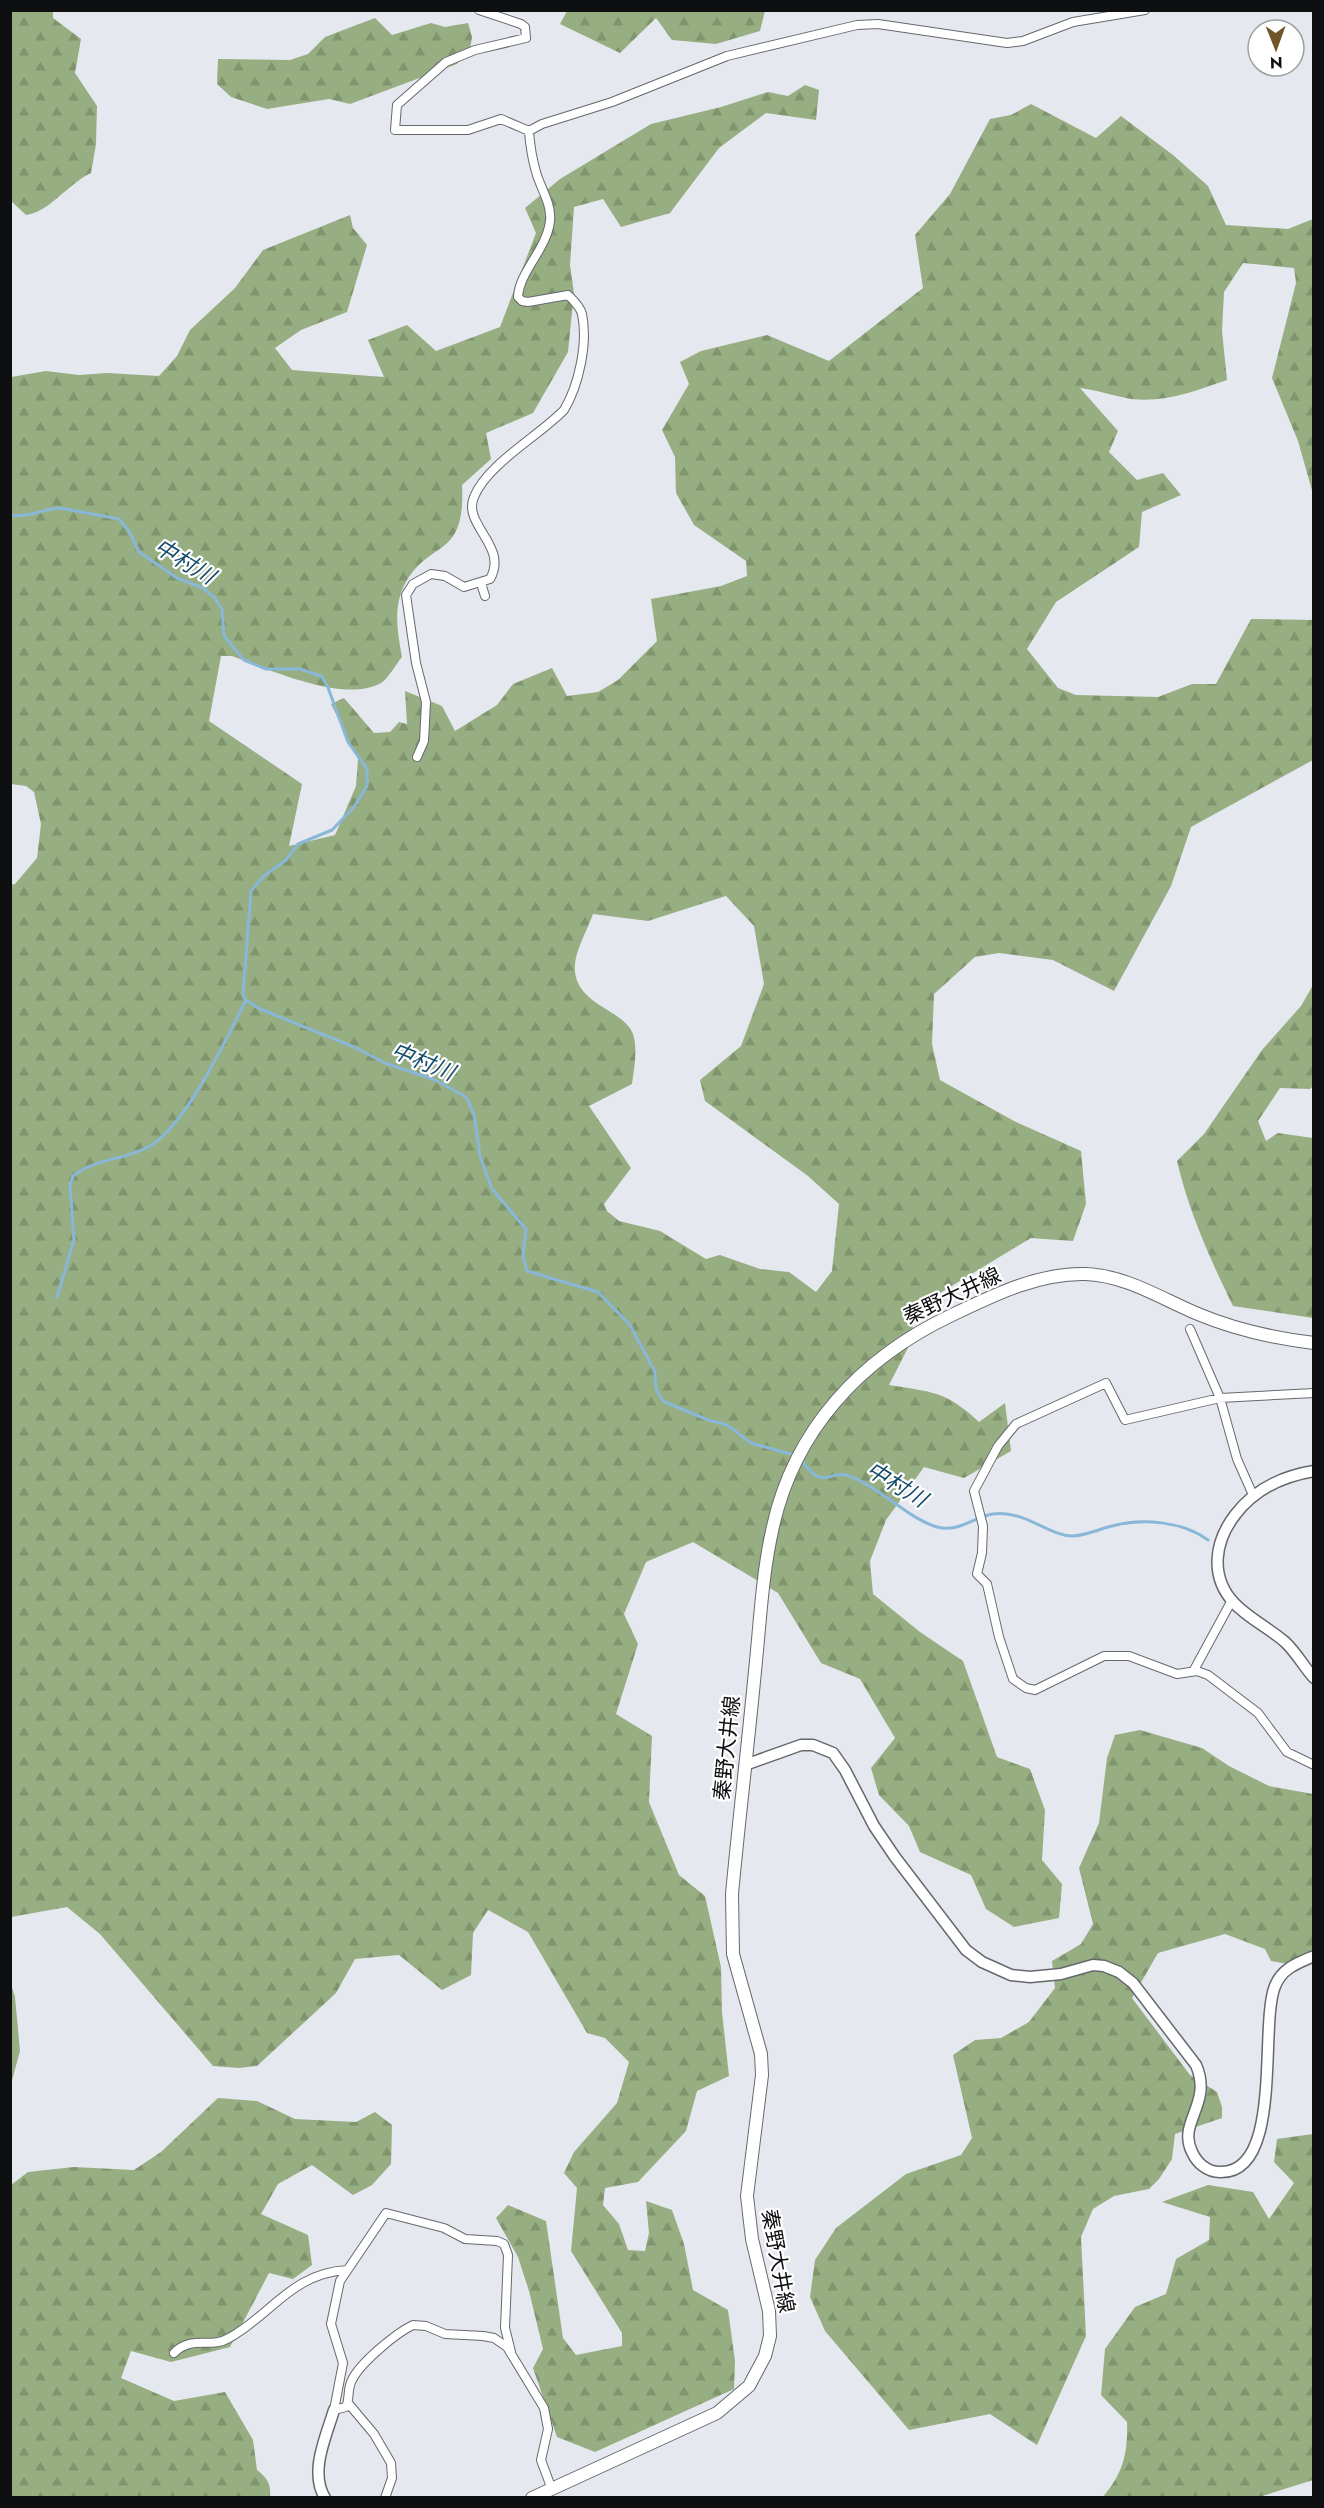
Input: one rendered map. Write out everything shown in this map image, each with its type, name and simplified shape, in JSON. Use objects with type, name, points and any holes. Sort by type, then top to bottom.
[{"type":"main road","name":"秦野大井線","points":[[532,2498],[551,2487],[680,2432],[717,2413],[749,2386],[765,2356],[770,2336],[769,2311],[752,2239],[747,2196],[763,2088],[761,2054],[738,1975],[731,1933],[732,1894],[772,1531],[791,1470],[828,1407],[871,1365],[922,1329],[1030,1281],[1057,1275],[1088,1274],[1114,1279],[1227,1326],[1259,1335],[1314,1343]]},
{"type":"street","points":[[479,10],[521,24],[525,27],[526,38],[475,50],[446,62],[397,105],[395,130],[468,129],[501,119],[529,130],[612,102],[727,56],[857,25],[878,24],[1007,43],[1023,41],[1072,22],[1145,10]]},
{"type":"street","points":[[417,757],[424,741],[426,702],[411,634],[406,595],[409,588],[431,574],[445,576],[464,587],[490,579],[495,564],[486,535],[474,517],[472,499],[489,477],[564,410],[571,398],[580,362],[582,324],[578,304],[568,295],[528,302],[518,297],[522,284],[545,242],[550,219],[531,153],[529,130]]},
{"type":"street","points":[[481,583],[485,596]]},
{"type":"street","points":[[1190,1329],[1220,1398],[1237,1459],[1253,1495]]},
{"type":"street","points":[[1314,1393],[1220,1398],[1125,1420],[1106,1383],[1016,1424],[998,1446],[974,1491],[981,1518],[982,1553],[977,1574],[987,1584],[999,1637],[1013,1678],[1026,1688],[1035,1690],[1098,1659],[1116,1655],[1129,1656],[1177,1674],[1194,1670],[1209,1675],[1258,1713],[1287,1752],[1314,1765]]},
{"type":"street","points":[[1314,1471],[1270,1485],[1253,1495],[1220,1537],[1217,1550],[1222,1581],[1232,1600],[1287,1644],[1314,1678]]},
{"type":"street","points":[[1194,1670],[1232,1600]]},
{"type":"street","points":[[746,1765],[801,1745],[813,1745],[833,1753],[845,1770],[874,1826],[895,1857],[966,1950],[989,1966],[1011,1975],[1030,1977],[1061,1974],[1093,1965],[1104,1966],[1119,1972],[1133,1983],[1197,2065],[1201,2075],[1200,2100],[1188,2128],[1188,2142],[1192,2154],[1203,2167],[1216,2172],[1230,2172],[1246,2164],[1255,2148],[1265,2089],[1274,1989],[1286,1969],[1314,1956]]},
{"type":"street","points":[[325,2498],[318,2487],[318,2467],[343,2363],[342,2352],[332,2331],[332,2318],[340,2281],[386,2213],[444,2228],[465,2239],[497,2241],[504,2244],[508,2255],[505,2328],[511,2352],[546,2415],[548,2429],[542,2460],[551,2487]]},
{"type":"street","points":[[174,2353],[182,2344],[228,2340],[287,2290],[332,2271],[347,2270]]},
{"type":"street","points":[[385,2498],[392,2478],[391,2463],[374,2434],[348,2403],[348,2389],[353,2376],[381,2348],[412,2325],[426,2326],[445,2334],[494,2338],[511,2352]]},
{"type":"street","points":[[333,2410],[341,2410],[348,2403]]},
{"type":"green space","points":[[11,10],[53,11],[53,18],[81,39],[75,73],[97,106],[96,144],[91,173],[42,209],[26,215],[11,201]]},
{"type":"green space","points":[[567,10],[765,11],[760,31],[716,44],[672,40],[656,18],[620,53],[560,24]]},
{"type":"green space","points":[[375,18],[392,35],[431,23],[445,27],[468,23],[472,37],[470,50],[457,64],[350,104],[329,99],[267,109],[231,97],[217,84],[218,59],[290,60],[308,54],[325,37]]},
{"type":"green space","points":[[805,85],[819,90],[816,120],[766,113],[719,148],[670,213],[621,227],[603,199],[574,207],[570,265],[574,293],[568,352],[533,413],[486,433],[491,459],[462,485],[462,510],[458,527],[443,547],[423,561],[413,572],[403,588],[397,614],[402,657],[384,681],[365,688],[327,687],[286,676],[232,656],[221,656],[209,721],[302,784],[289,846],[335,835],[356,786],[358,759],[331,704],[344,698],[374,733],[390,732],[399,722],[407,724],[405,691],[442,706],[455,731],[497,705],[513,684],[552,668],[567,696],[598,692],[618,680],[657,641],[651,599],[721,586],[747,576],[746,561],[694,525],[676,493],[675,457],[662,430],[689,384],[680,362],[701,351],[767,335],[829,361],[923,288],[915,235],[950,194],[990,119],[1011,115],[1031,104],[1096,138],[1121,116],[1173,155],[1208,186],[1226,225],[1288,229],[1313,219],[1313,494],[1298,441],[1272,378],[1296,283],[1294,268],[1243,263],[1224,292],[1222,331],[1227,380],[1168,398],[1144,400],[1080,388],[1118,431],[1109,452],[1137,480],[1163,473],[1181,495],[1142,512],[1139,547],[1056,602],[1027,649],[1058,688],[1076,695],[1158,697],[1192,684],[1216,684],[1251,619],[1313,620],[1313,760],[1191,827],[1171,886],[1114,991],[1053,960],[999,953],[975,957],[934,994],[932,1044],[940,1080],[1014,1121],[1081,1151],[1086,1204],[1073,1241],[1031,1238],[912,1310],[913,1338],[889,1385],[938,1394],[957,1404],[979,1422],[1005,1403],[1011,1451],[964,1478],[924,1467],[886,1520],[870,1561],[873,1594],[920,1632],[963,1661],[997,1757],[1030,1769],[1045,1810],[1042,1860],[1062,1884],[1059,1918],[1014,1927],[986,1909],[971,1875],[920,1852],[909,1826],[879,1795],[871,1768],[895,1738],[860,1679],[821,1663],[778,1593],[693,1542],[646,1562],[624,1614],[638,1644],[616,1714],[652,1736],[649,1802],[679,1875],[705,1896],[721,1967],[722,2012],[729,2076],[697,2091],[686,2131],[638,2182],[605,2188],[603,2205],[619,2224],[628,2250],[645,2251],[649,2233],[646,2201],[672,2210],[684,2244],[693,2290],[728,2310],[735,2361],[734,2389],[595,2452],[557,2437],[533,2368],[543,2349],[529,2291],[518,2257],[496,2218],[508,2205],[546,2221],[563,2338],[576,2355],[622,2346],[622,2333],[571,2251],[577,2188],[564,2173],[574,2152],[617,2103],[629,2062],[605,2038],[587,2033],[528,1932],[488,1910],[473,1933],[471,1975],[442,1990],[399,1955],[355,1959],[336,1993],[257,2066],[239,2068],[213,2066],[100,1934],[67,1907],[11,1917],[10,885],[15,884],[37,858],[41,824],[34,792],[26,786],[11,784],[11,377],[46,371],[79,375],[107,373],[159,376],[177,356],[190,330],[235,288],[263,250],[350,215],[353,228],[367,245],[347,312],[301,330],[275,348],[292,370],[384,377],[368,340],[407,325],[436,351],[500,327],[536,233],[525,208],[560,179],[651,124],[721,107],[768,92],[788,96]],"holes":[[[726,896],[754,926],[764,984],[741,1046],[700,1080],[705,1101],[808,1176],[839,1204],[832,1271],[816,1292],[789,1272],[760,1269],[720,1255],[706,1259],[660,1231],[619,1221],[607,1211],[604,1204],[631,1168],[589,1106],[632,1084],[635,1046],[633,1034],[628,1026],[592,1000],[578,983],[575,972],[576,958],[593,914],[648,921]]]},
{"type":"green space","points":[[1313,985],[1313,1086],[1310,1089],[1280,1088],[1258,1121],[1266,1141],[1278,1133],[1313,1138],[1313,1318],[1233,1306],[1201,1235],[1177,1161],[1204,1134],[1262,1050],[1301,1006]]},
{"type":"green space","points":[[1140,1730],[1202,1748],[1229,1766],[1269,1786],[1313,1794],[1313,1949],[1288,1964],[1271,1961],[1265,1949],[1225,1934],[1158,1953],[1132,1998],[1190,2075],[1217,2092],[1222,2107],[1222,2118],[1175,2134],[1172,2159],[1159,2179],[1149,2189],[1114,2196],[1093,2209],[1081,2237],[1086,2336],[1037,2445],[990,2414],[909,2430],[825,2331],[810,2297],[815,2260],[836,2228],[906,2174],[961,2155],[972,2138],[953,2055],[975,2040],[1001,2038],[1029,2022],[1055,1988],[1052,1961],[1081,1944],[1093,1924],[1079,1868],[1099,1823],[1107,1758],[1115,1735]]},
{"type":"green space","points":[[11,1984],[15,1997],[20,2051],[11,2084]]},
{"type":"green space","points":[[218,2098],[257,2101],[295,2119],[356,2122],[375,2112],[392,2125],[391,2164],[372,2185],[353,2195],[312,2165],[278,2184],[261,2214],[308,2235],[312,2265],[293,2279],[269,2273],[230,2347],[171,2362],[131,2351],[121,2378],[174,2401],[225,2392],[253,2440],[257,2470],[268,2482],[270,2497],[11,2498],[11,2185],[28,2172],[74,2167],[134,2170],[161,2152]]},
{"type":"green space","points":[[1313,2134],[1313,2480],[1259,2497],[1103,2497],[1120,2471],[1127,2433],[1127,2422],[1101,2395],[1105,2349],[1135,2307],[1166,2294],[1176,2259],[1209,2240],[1210,2217],[1162,2202],[1208,2185],[1253,2192],[1269,2219],[1294,2183],[1274,2162],[1277,2139]]},
{"type":"waterway","name":"中村川","points":[[10,515],[23,515],[60,508],[119,519],[129,531],[139,552],[177,578],[203,588],[215,598],[222,609],[224,636],[244,660],[266,669],[300,669],[321,676],[327,685],[348,742],[367,769],[367,786],[354,807],[332,830],[298,844],[286,860],[264,876],[251,891],[243,994],[246,1000],[260,1009],[354,1047],[385,1063],[435,1080],[466,1097],[474,1114],[480,1156],[492,1189],[526,1229],[523,1255],[527,1271],[598,1292],[630,1325],[655,1372],[656,1389],[663,1401],[708,1420],[727,1425],[751,1443],[794,1455]]},
{"type":"waterway","points":[[57,1297],[74,1240],[70,1185],[73,1176],[101,1162],[141,1151],[164,1135],[178,1119],[217,1058],[246,1000]]},
{"type":"waterway","name":"中村川","points":[[800,1459],[816,1476],[822,1478],[845,1475],[854,1478],[875,1489],[917,1518],[937,1527],[952,1528],[993,1514],[1005,1514],[1025,1519],[1063,1535],[1082,1535],[1107,1527],[1149,1522],[1174,1525],[1208,1540]]}]
